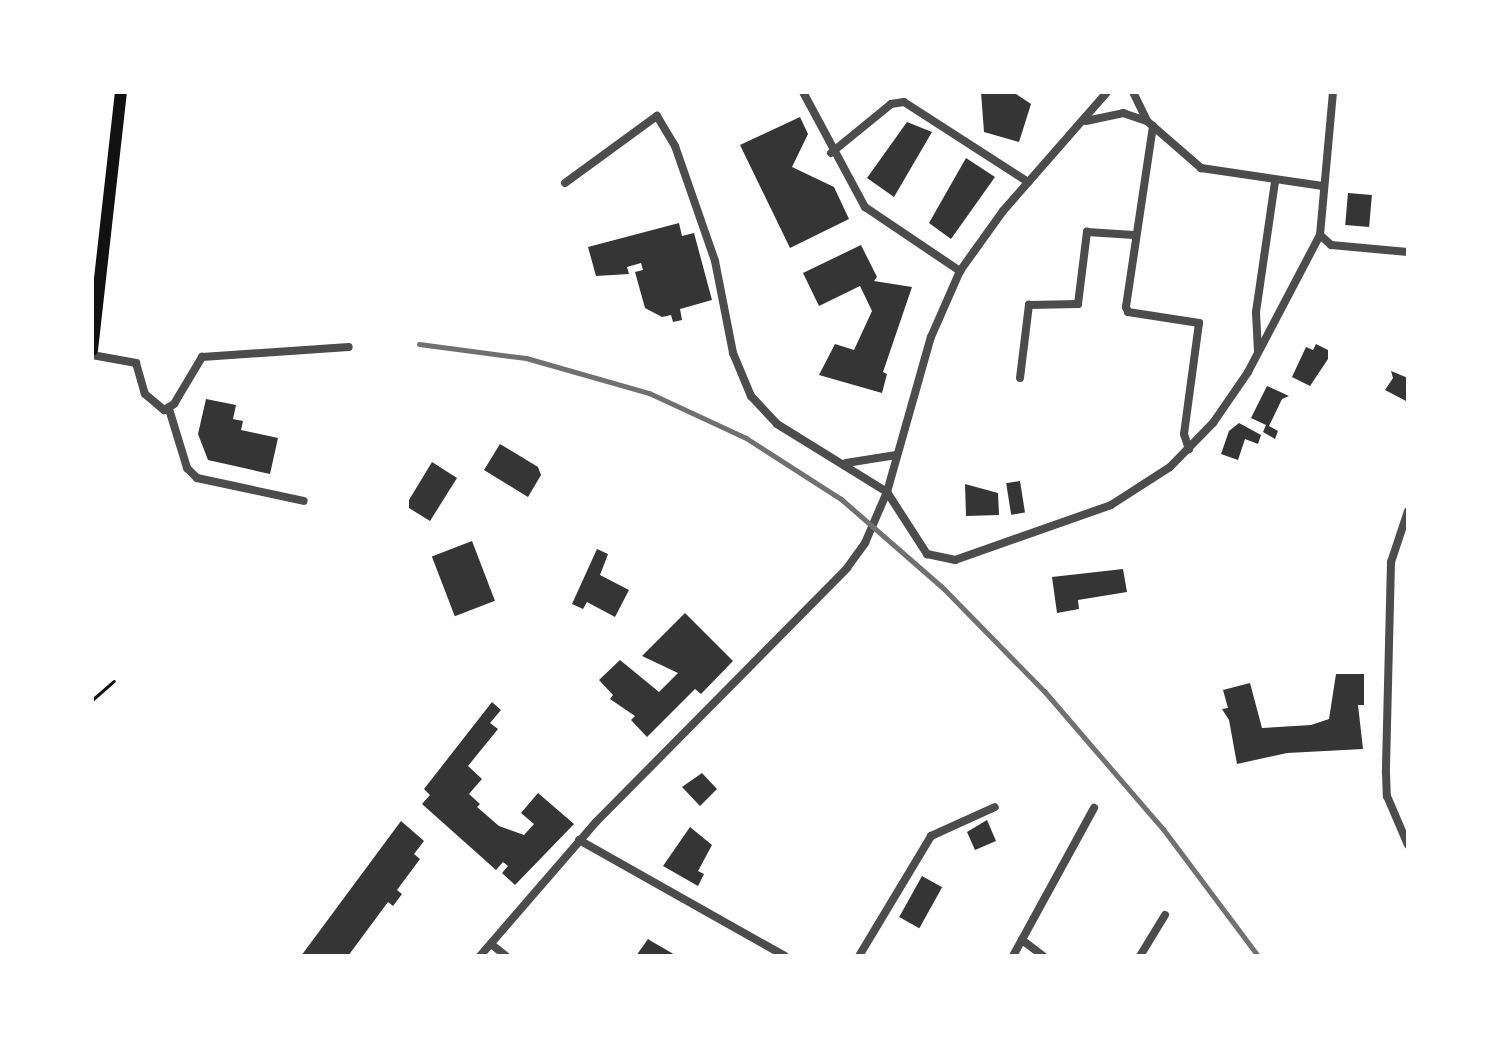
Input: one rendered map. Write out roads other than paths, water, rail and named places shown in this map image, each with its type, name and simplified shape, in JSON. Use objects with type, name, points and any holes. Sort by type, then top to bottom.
[{"type":"main road","points":[[92,353],[93,310],[121,92]]},
{"type":"street","points":[[803,92],[831,153],[865,207],[960,271]]},
{"type":"street","points":[[480,956],[579,840],[835,582],[865,543],[887,492],[931,337],[960,271],[1028,182],[1085,121],[1107,92]]},
{"type":"street","points":[[1133,92],[1150,123],[1201,168],[1323,186]]},
{"type":"street","points":[[565,183],[657,116],[675,146],[715,261],[733,353],[751,396],[777,424],[846,463],[887,492],[927,554],[939,560],[955,560],[1125,495],[1154,479],[1189,449],[1230,401],[1320,235],[1333,92]]},
{"type":"street","points":[[831,153],[883,109],[904,102],[1028,182]]},
{"type":"street","points":[[1085,121],[1123,113],[1150,123]]},
{"type":"street","points":[[1150,123],[1134,235],[1128,312],[1199,323],[1184,434],[1189,449]]},
{"type":"street","points":[[1258,352],[1256,312],[1275,181]]},
{"type":"street","points":[[1020,378],[1029,305],[1078,304],[1087,232],[1134,235]]},
{"type":"street","points":[[1320,235],[1331,245],[1408,252]]},
{"type":"street","points":[[304,501],[197,478],[187,468],[169,409],[202,357],[349,347]]},
{"type":"street","points":[[92,353],[136,363],[145,394],[155,406],[169,409]]},
{"type":"street","points":[[846,463],[896,455]]},
{"type":"street","points":[[1408,511],[1391,562],[1386,773],[1387,796],[1408,845]]},
{"type":"street","points":[[859,956],[931,836],[995,807]]},
{"type":"street","points":[[1013,956],[1094,808]]},
{"type":"street","points":[[579,840],[785,956]]},
{"type":"street","points":[[1140,956],[1165,915]]},
{"type":"street","points":[[1022,940],[1043,956]]},
{"type":"street","points":[[491,944],[506,956]]},
{"type":"railway","points":[[419,344],[526,358],[649,393],[746,438],[841,499],[943,588],[1045,692],[1163,829],[1258,956]]}]
